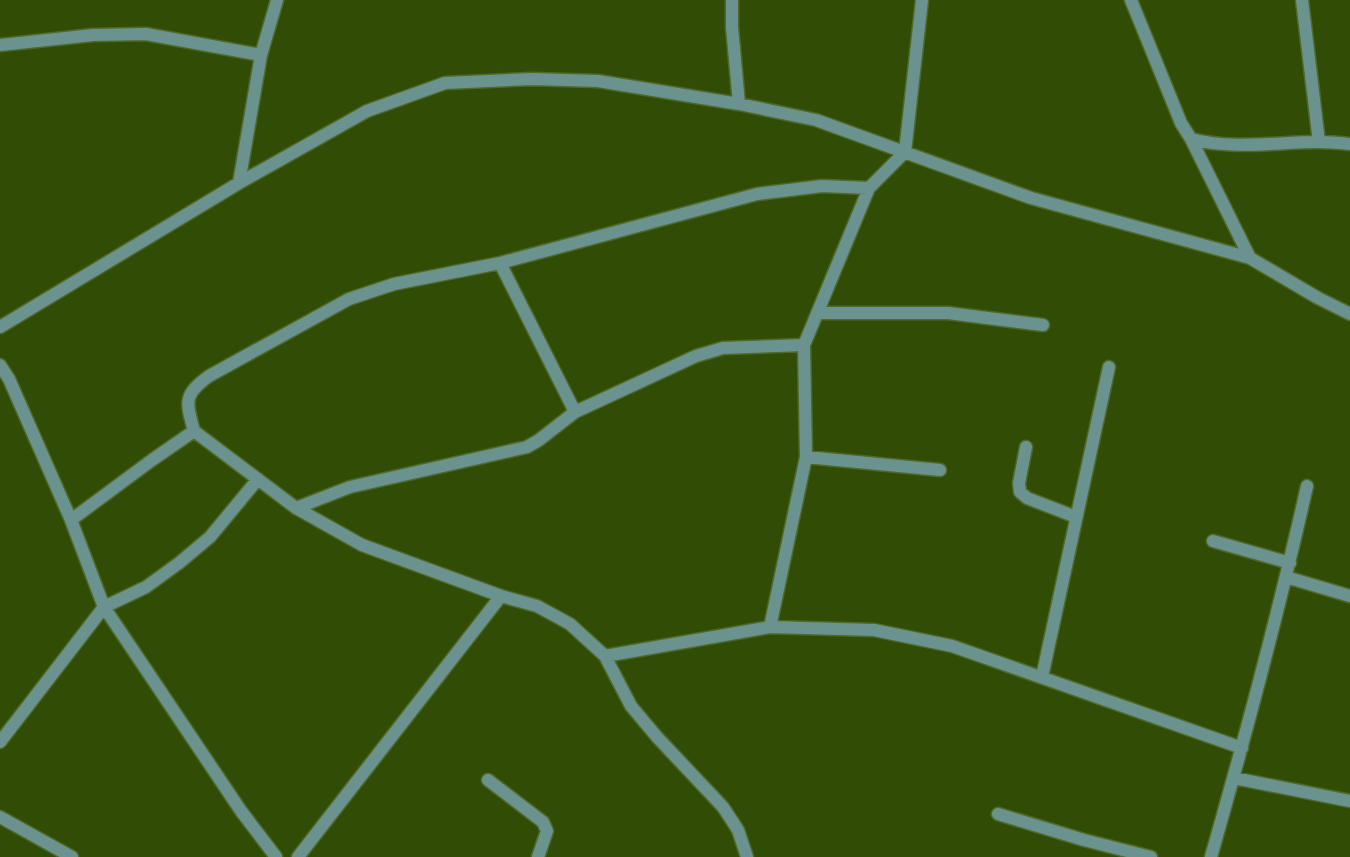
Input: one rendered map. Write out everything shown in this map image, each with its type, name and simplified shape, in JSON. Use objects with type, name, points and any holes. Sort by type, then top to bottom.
[{"type":"street","points":[[239,183],[261,55],[277,0]]},
{"type":"street","points":[[732,0],[732,27],[740,104]]},
{"type":"street","points":[[770,627],[806,457],[804,345],[869,188],[905,152],[922,0]]},
{"type":"street","points":[[1131,0],[1181,123],[1191,139],[1250,258]]},
{"type":"street","points":[[1302,0],[1319,142]]},
{"type":"street","points":[[0,46],[94,35],[146,34],[261,55]]},
{"type":"street","points":[[0,327],[239,183],[367,111],[445,83],[532,78],[598,81],[740,104],[816,120],[1031,198],[1250,258],[1318,298],[1350,314]]},
{"type":"street","points":[[1191,139],[1211,144],[1246,146],[1319,142],[1350,144]]},
{"type":"street","points":[[746,857],[738,830],[723,807],[657,737],[632,706],[604,656],[570,624],[537,606],[501,596],[362,545],[296,508],[194,431],[188,406],[194,388],[209,376],[349,299],[394,284],[500,263],[757,194],[822,186],[869,188]]},
{"type":"street","points":[[500,263],[575,412]]},
{"type":"street","points":[[817,313],[948,313],[1044,325]]},
{"type":"street","points":[[296,508],[350,487],[527,447],[575,412],[696,356],[723,348],[804,345]]},
{"type":"street","points":[[0,365],[9,379],[70,520],[104,607],[241,811],[276,857]]},
{"type":"street","points":[[1042,677],[1109,367]]},
{"type":"street","points":[[70,520],[194,431]]},
{"type":"street","points":[[1026,447],[1019,483],[1020,492],[1027,498],[1076,517]]},
{"type":"street","points":[[806,457],[940,470]]},
{"type":"street","points":[[0,742],[104,607],[146,587],[179,563],[210,537],[258,480]]},
{"type":"street","points":[[1211,857],[1234,778],[1290,563],[1307,486]]},
{"type":"street","points":[[1213,541],[1290,563]]},
{"type":"street","points":[[1286,578],[1350,596]]},
{"type":"street","points":[[298,857],[501,596]]},
{"type":"street","points":[[604,656],[770,627],[874,630],[952,646],[1242,748]]},
{"type":"street","points":[[1234,778],[1350,801]]},
{"type":"street","points":[[488,780],[543,822],[547,831],[538,857]]},
{"type":"street","points":[[998,814],[1084,840],[1151,857]]},
{"type":"street","points":[[0,817],[72,857]]}]
